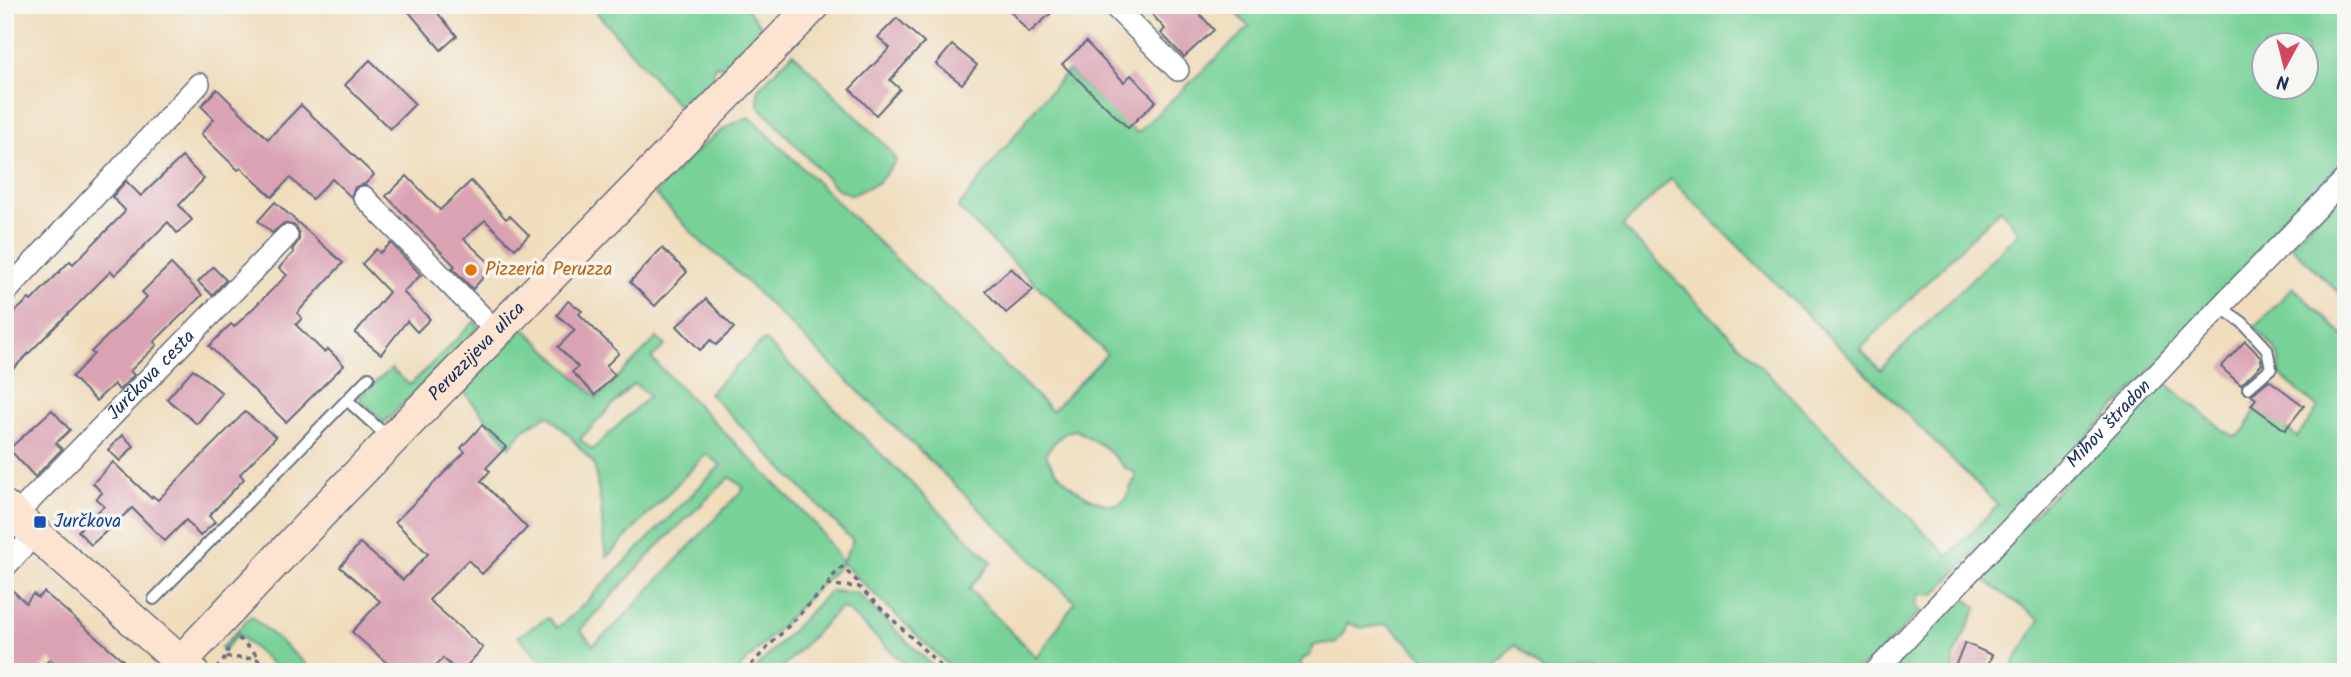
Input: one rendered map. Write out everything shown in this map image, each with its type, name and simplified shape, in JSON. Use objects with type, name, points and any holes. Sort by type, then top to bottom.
[{"type":"main road","name":"Peruzzijeva ulica","points":[[190,668],[392,441],[814,5]]},
{"type":"main road","points":[[19,519],[190,668]]},
{"type":"street","points":[[1113,5],[1178,70]]},
{"type":"street","points":[[5,293],[199,84]]},
{"type":"street","name":"Mihov štradon","points":[[1875,672],[2220,307],[2346,178]]},
{"type":"street","points":[[364,197],[497,332]]},
{"type":"street","name":"Jurčkova cesta","points":[[5,567],[19,519],[287,236]]},
{"type":"lane","points":[[2220,307],[2242,322],[2267,349],[2271,368],[2248,388]]},
{"type":"lane","points":[[154,599],[369,377]]},
{"type":"lane","points":[[347,400],[392,441]]},
{"type":"path","points":[[744,672],[842,567],[857,581],[859,587],[947,672]]},
{"type":"path","points":[[828,585],[859,587]]},
{"type":"path","points":[[226,657],[227,650],[238,638],[273,672]]},
{"type":"path","points":[[190,668],[226,657],[257,659]]},
{"type":"green space","points":[[590,5],[744,5],[763,29],[728,68],[716,65],[713,70],[714,79],[681,109]]},
{"type":"green space","points":[[1228,5],[2346,5],[2346,169],[1934,595],[1920,594],[1917,605],[1921,611],[1870,662],[1853,672],[1545,672],[1515,645],[1490,672],[1432,672],[1424,658],[1388,624],[1363,628],[1347,623],[1335,644],[1313,646],[1309,656],[1300,663],[1304,672],[955,672],[842,563],[736,672],[553,672],[518,636],[548,618],[557,628],[721,465],[706,454],[607,557],[594,464],[568,434],[548,415],[523,430],[510,447],[463,391],[524,328],[597,398],[657,338],[665,346],[651,358],[816,525],[842,562],[853,541],[709,393],[764,340],[992,562],[969,589],[1037,658],[1075,602],[724,260],[704,245],[655,194],[711,138],[750,117],[1052,411],[1107,354],[958,208],[1068,71],[1137,133],[1249,27]],"holes":[[[1671,179],[1998,505],[1948,556],[1622,226]],[[2000,209],[2019,232],[1880,370],[1860,349]],[[634,383],[649,396],[592,450],[580,439]],[[1076,430],[1106,448],[1126,469],[1134,472],[1136,478],[1122,502],[1108,504],[1086,496],[1064,480],[1049,461],[1046,453],[1059,438]],[[730,477],[744,488],[616,625],[593,645],[580,630],[659,545]]]},
{"type":"green space","points":[[793,53],[889,149],[896,161],[879,182],[852,195],[837,189],[758,105],[758,89]]},
{"type":"green space","points":[[2346,187],[2346,300],[2290,245]]},
{"type":"green space","points":[[2293,287],[2346,338],[2346,672],[2008,672],[2040,620],[1977,575],[2162,380],[2226,432],[2236,437],[2246,429],[2257,405],[2297,437],[2318,408],[2280,375],[2279,360],[2274,348],[2254,328]]},
{"type":"green space","points":[[475,321],[479,327],[384,423],[358,397],[391,369],[410,385]]},
{"type":"green space","points":[[830,591],[857,593],[939,672],[913,672],[847,610],[840,608],[778,672],[752,672]]},
{"type":"green space","points":[[1960,593],[1977,608],[1953,657],[1954,672],[1891,672],[1890,663]]},
{"type":"green space","points":[[251,616],[315,672],[281,672],[238,634],[225,649],[221,648]]},
{"type":"building","points":[[403,5],[431,5],[457,36],[441,50]]},
{"type":"building","points":[[1005,5],[1060,5],[1029,33]]},
{"type":"building","points":[[1144,5],[1192,5],[1214,30],[1184,57],[1161,33],[1165,29]]},
{"type":"building","points":[[897,18],[924,43],[890,80],[900,89],[876,115],[850,89],[890,48],[878,37]]},
{"type":"building","points":[[1086,42],[1124,82],[1131,75],[1156,101],[1128,128],[1062,64]]},
{"type":"building","points":[[952,45],[977,65],[962,84],[936,64]]},
{"type":"building","points":[[370,60],[415,104],[390,129],[345,85]]},
{"type":"building","points":[[217,89],[268,139],[301,105],[374,175],[365,184],[355,187],[351,197],[332,179],[312,199],[290,178],[272,197],[241,168],[238,170],[201,134],[214,119],[201,106]]},
{"type":"building","points":[[182,157],[204,179],[179,205],[192,220],[177,233],[168,222],[115,275],[111,271],[5,377],[5,321],[29,299],[31,301],[70,261],[73,264],[124,213],[125,210],[112,197],[126,181],[141,196]]},
{"type":"building","points":[[407,176],[440,210],[471,181],[506,219],[510,216],[529,235],[515,249],[485,220],[464,239],[493,266],[473,289],[452,268],[455,266],[386,196]]},
{"type":"building","points":[[275,202],[343,263],[297,313],[302,318],[296,325],[324,352],[328,349],[344,365],[286,422],[209,346],[231,324],[234,327],[287,275],[279,268],[294,252],[292,250],[299,240],[296,226],[284,223],[272,233],[258,221]]},
{"type":"building","points":[[391,243],[421,275],[403,292],[430,319],[417,332],[407,321],[381,354],[355,333],[389,292],[362,264],[376,249],[380,253]]},
{"type":"building","points":[[662,248],[687,272],[655,306],[630,282]]},
{"type":"building","points":[[171,264],[202,295],[154,342],[157,345],[130,371],[134,375],[119,390],[114,384],[96,401],[72,377],[94,354],[91,352],[147,297],[142,292]]},
{"type":"building","points":[[213,267],[226,280],[212,295],[198,282]]},
{"type":"building","points":[[1011,268],[1033,290],[1006,313],[985,291]]},
{"type":"building","points":[[706,299],[734,328],[716,345],[711,340],[700,350],[677,326]]},
{"type":"building","points":[[568,301],[582,311],[579,314],[619,353],[606,366],[615,375],[595,395],[572,372],[578,367],[558,347],[575,330],[557,315]]},
{"type":"building","points":[[2245,341],[2260,356],[2262,364],[2241,385],[2221,367]]},
{"type":"building","points":[[193,369],[222,393],[197,424],[167,399]]},
{"type":"building","points":[[2269,380],[2304,406],[2285,430],[2251,405],[2256,399],[2251,395]]},
{"type":"building","points":[[52,410],[70,430],[56,443],[62,449],[35,477],[9,449]]},
{"type":"building","points":[[245,412],[276,437],[240,474],[244,479],[209,516],[215,522],[200,536],[186,520],[165,541],[132,508],[91,545],[78,531],[104,506],[96,499],[102,493],[93,483],[113,462],[151,498],[153,496],[158,500]]},
{"type":"building","points":[[482,425],[506,447],[486,468],[490,471],[481,481],[527,528],[482,574],[468,560],[429,600],[483,648],[461,672],[443,658],[430,672],[397,672],[352,632],[380,601],[340,567],[360,543],[403,580],[428,554],[395,522],[465,452],[461,448]]},
{"type":"building","points":[[122,435],[134,446],[120,461],[108,450]]},
{"type":"building","points":[[12,590],[26,603],[33,594],[38,598],[44,592],[137,672],[65,672],[50,659],[38,672],[5,672],[5,598]]},
{"type":"building","points":[[1965,643],[1992,655],[1985,672],[1963,672],[1954,668]]},
{"type":"place","name":"Pizzeria Peruzza","points":[[471,270]]},
{"type":"place","name":"Jurčkova","points":[[40,522]]}]
